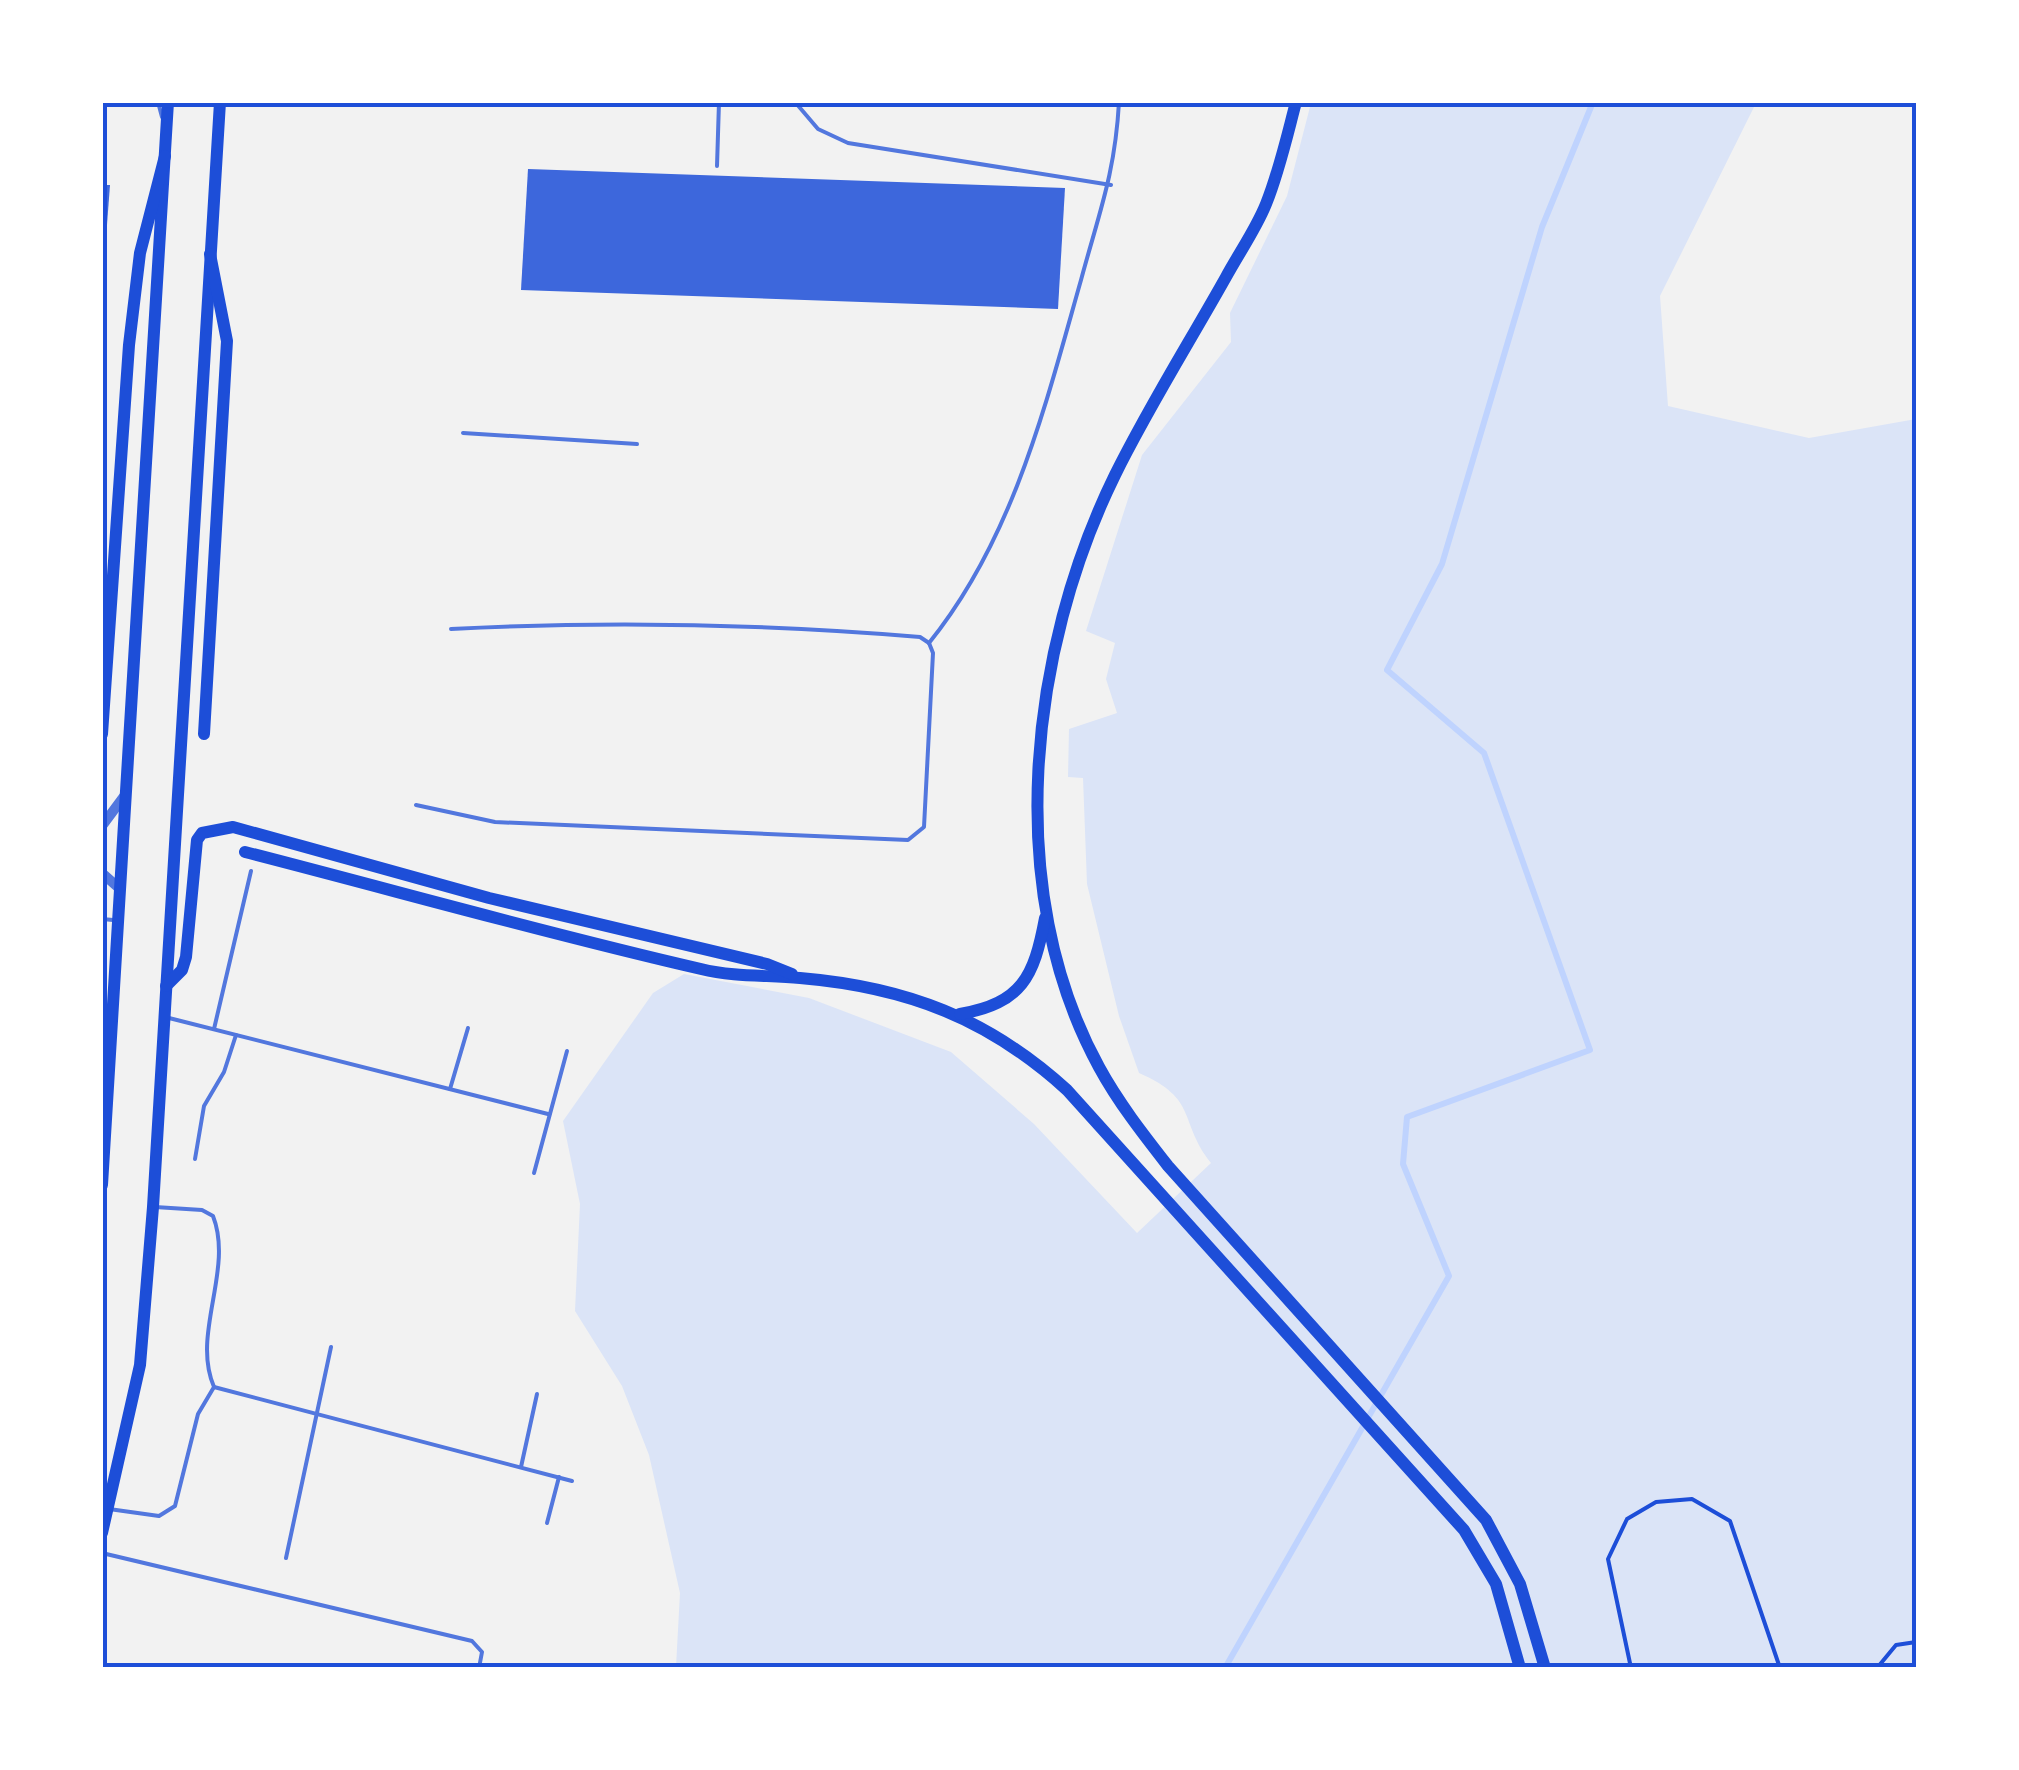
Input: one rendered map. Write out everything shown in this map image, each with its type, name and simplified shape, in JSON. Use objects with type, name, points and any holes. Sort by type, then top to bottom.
[{"type":"main road","points":[[102,1185],[107,994],[118,920],[128,789],[168,102]]},
{"type":"main road","points":[[102,1533],[140,1366],[220,102]]},
{"type":"main road","points":[[960,1014],[995,1008],[1024,985],[1041,943],[1046,912],[1040,746],[1053,646],[1068,587],[1117,472],[1266,206],[1296,102]]},
{"type":"main road","points":[[102,734],[129,345],[140,253],[165,156]]},
{"type":"main road","points":[[204,734],[228,341],[210,254]]},
{"type":"main road","points":[[166,986],[182,970],[186,957],[197,840],[202,832],[233,827],[504,902],[766,964],[802,978]]},
{"type":"main road","points":[[245,852],[706,970],[802,978],[960,1014],[1027,1054],[1067,1090],[1457,1521],[1488,1568],[1507,1616],[1520,1668]]},
{"type":"main road","points":[[1046,912],[1070,997],[1098,1065],[1168,1166],[1486,1520],[1520,1584],[1544,1664]]},
{"type":"street","points":[[102,826],[128,789]]},
{"type":"street","points":[[102,873],[120,889]]},
{"type":"lane","points":[[158,102],[166,134]]},
{"type":"lane","points":[[718,166],[719,102]]},
{"type":"lane","points":[[795,102],[818,129],[848,143],[1111,185]]},
{"type":"lane","points":[[929,642],[966,596],[1032,450],[1111,185],[1119,102]]},
{"type":"lane","points":[[463,433],[637,444]]},
{"type":"lane","points":[[416,805],[495,822],[908,840],[924,827],[933,652],[929,642],[920,638],[814,628],[578,622],[451,629]]},
{"type":"lane","points":[[214,1029],[250,871]]},
{"type":"lane","points":[[102,919],[118,920]]},
{"type":"lane","points":[[165,1016],[548,1114]]},
{"type":"lane","points":[[450,1090],[468,1028]]},
{"type":"lane","points":[[195,1158],[204,1106],[224,1072],[236,1035]]},
{"type":"lane","points":[[534,1173],[567,1051]]},
{"type":"lane","points":[[153,1206],[202,1210],[213,1216],[216,1224],[218,1256],[205,1368],[214,1387],[572,1480]]},
{"type":"lane","points":[[286,1558],[332,1348]]},
{"type":"lane","points":[[109,1509],[159,1516],[175,1506],[198,1414],[214,1387]]},
{"type":"lane","points":[[521,1468],[538,1394]]},
{"type":"lane","points":[[547,1523],[559,1477]]},
{"type":"lane","points":[[102,1553],[472,1642],[482,1652],[478,1668]]},
{"type":"path","points":[[1631,1668],[1608,1559],[1627,1519],[1656,1502],[1692,1499],[1730,1521],[1780,1668]]},
{"type":"path","points":[[1877,1668],[1896,1646],[1916,1642]]},
{"type":"shaded area","points":[[1311,103],[1756,103],[1660,296],[1668,406],[1809,438],[1916,419],[1916,1667],[676,1667],[680,1593],[649,1455],[622,1386],[575,1311],[580,1204],[563,1121],[653,993],[684,974],[809,998],[951,1052],[1034,1124],[1137,1233],[1211,1163],[1171,1092],[1139,1073],[1119,1016],[1087,884],[1083,778],[1068,777],[1069,729],[1117,713],[1106,679],[1115,643],[1086,631],[1142,455],[1231,342],[1230,313],[1287,196]]},
{"type":"building","points":[[528,169],[1065,188],[1058,309],[521,290]]},
{"type":"building","points":[[102,185],[110,185],[105,251],[102,251]]},
{"type":"waterway","points":[[1225,1668],[1449,1276],[1403,1164],[1407,1117],[1590,1050],[1484,753],[1387,670],[1442,564],[1542,227],[1593,102]]}]
